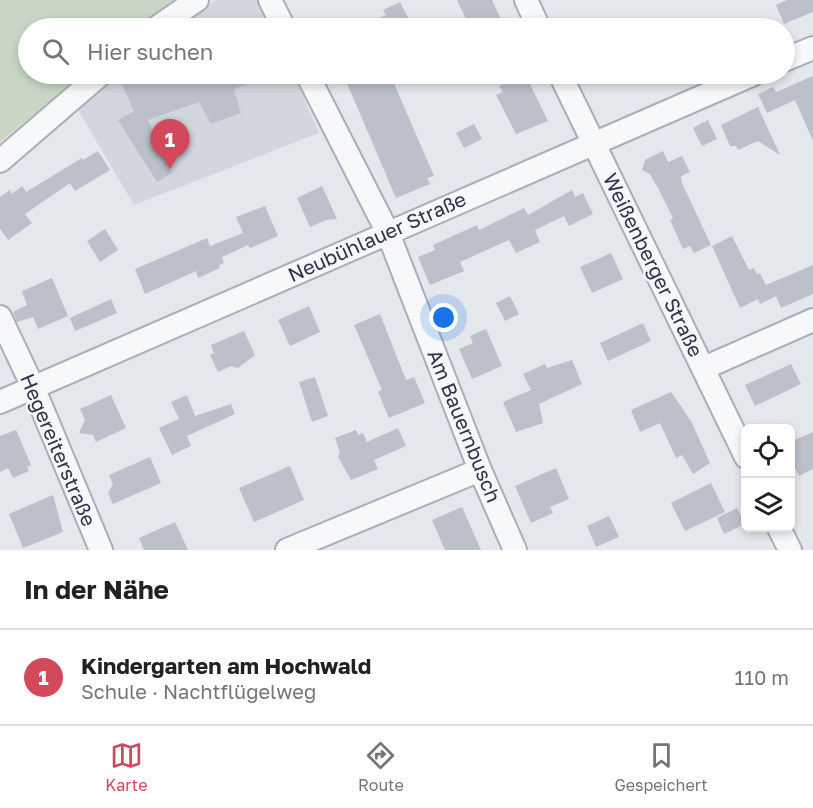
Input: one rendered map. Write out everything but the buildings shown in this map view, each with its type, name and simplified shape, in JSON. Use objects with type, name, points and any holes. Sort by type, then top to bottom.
[{"type":"street","points":[[171,18],[197,0]]},
{"type":"street","points":[[270,0],[279,18]]},
{"type":"street","points":[[526,0],[534,18]]},
{"type":"street","points":[[795,55],[813,48]]},
{"type":"street","points":[[0,161],[89,84]]},
{"type":"street","name":"Am Bauernbusch","points":[[312,84],[388,233],[480,470],[515,550]]},
{"type":"street","name":"Weißenberger Straße","points":[[565,84],[741,446]]},
{"type":"street","name":"Neubühlauer Straße","points":[[0,402],[592,142],[730,84]]},
{"type":"street","name":"Hegereiterstraße","points":[[0,317],[33,387],[101,550]]},
{"type":"street","points":[[704,368],[813,320]]},
{"type":"street","points":[[287,550],[480,470]]},
{"type":"street","points":[[781,532],[790,550]]},
{"type":"shaded area","points":[[216,0],[260,0],[268,18],[189,18]]},
{"type":"shaded area","points":[[105,84],[297,84],[319,133],[134,205],[77,108]]},
{"type":"green space","points":[[0,0],[178,0],[155,18],[18,18],[18,84],[72,84],[0,142]]},
{"type":"place","name":"Kindergarten am Hochwald","points":[[170,169]]}]
